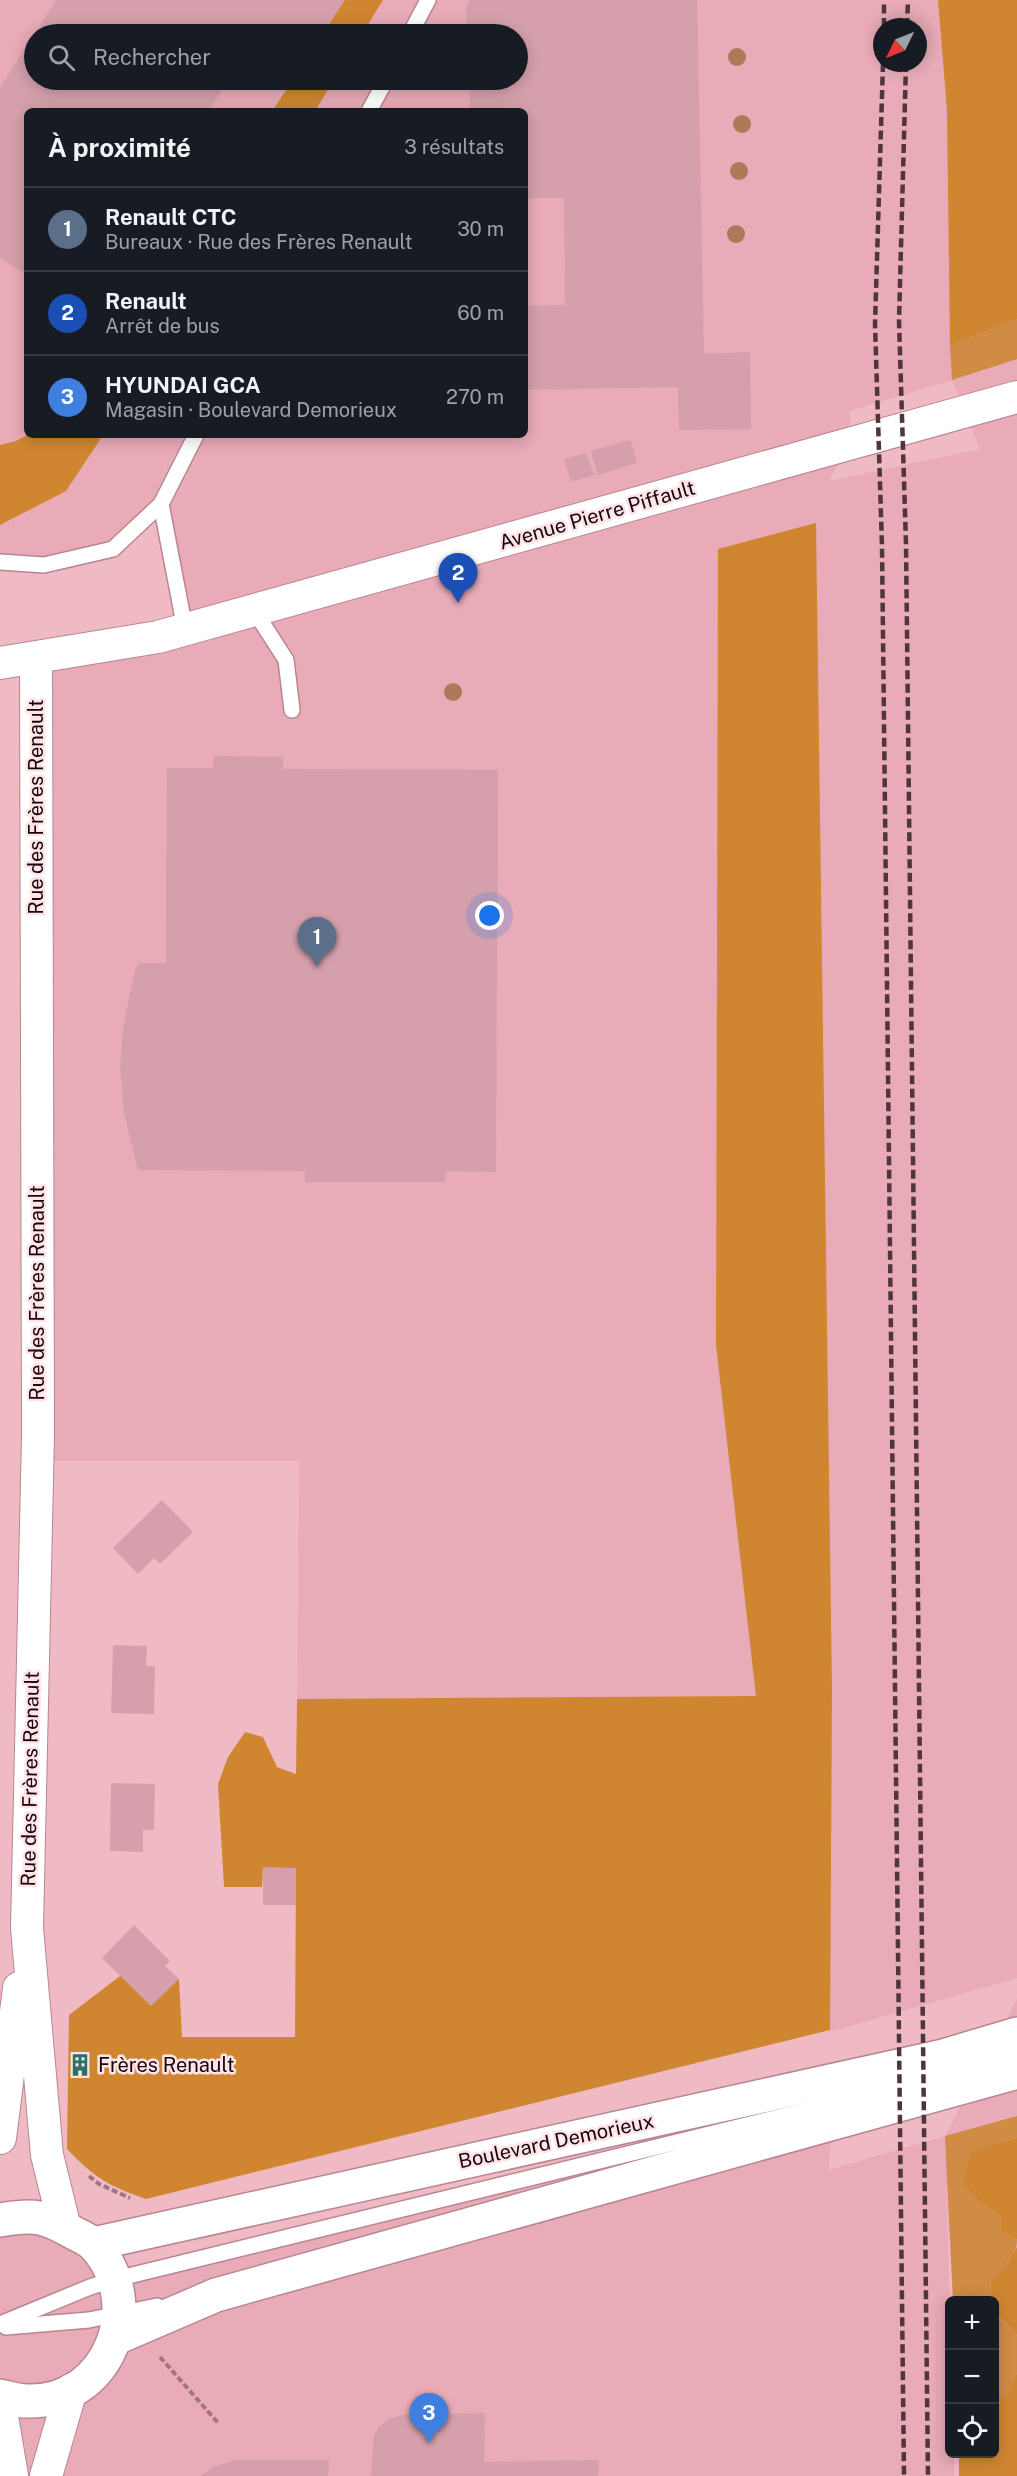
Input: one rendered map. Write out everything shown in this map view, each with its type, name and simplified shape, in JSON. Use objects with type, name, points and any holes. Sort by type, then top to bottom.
[{"type":"main road","name":"Boulevard Demorieux","points":[[79,2236],[943,2056],[1017,2034]]},
{"type":"main road","points":[[118,2326],[216,2295],[1017,2072]]},
{"type":"main road","points":[[0,2220],[26,2216],[55,2221],[79,2236],[116,2279],[120,2298],[118,2326],[103,2364],[83,2384],[57,2397],[28,2401],[0,2396]]},
{"type":"street","name":"Avenue Pierre Piffault","points":[[0,663],[158,637],[1017,397]]},
{"type":"street","name":"Rue des Frères Renault","points":[[0,2138],[27,1928],[38,1435],[36,658]]},
{"type":"street","name":"Rue des Frères Renault","points":[[27,1928],[47,2155],[79,2236]]},
{"type":"street","points":[[46,2476],[72,2390]]},
{"type":"street","points":[[0,2405],[12,2476]]},
{"type":"lane","points":[[415,24],[428,0]]},
{"type":"lane","points":[[371,108],[381,90]]},
{"type":"lane","points":[[0,562],[44,565],[113,549],[161,504],[194,438]]},
{"type":"lane","points":[[161,504],[185,629]]},
{"type":"lane","points":[[254,610],[286,660],[292,710]]},
{"type":"lane","points":[[0,2326],[90,2286],[116,2279],[833,2104],[1017,2054]]},
{"type":"lane","points":[[0,2326],[89,2320],[118,2326]]},
{"type":"path","points":[[85,2173],[99,2184],[138,2201]]},
{"type":"path","points":[[156,2353],[219,2424]]},
{"type":"shaded area","points":[[0,0],[1017,0],[1017,1978],[829,2032],[831,1691],[756,1696],[297,1699],[299,1461],[37,1461],[36,658],[185,629],[161,505],[113,549],[44,565],[0,562]],"holes":[[[952,380],[980,449],[829,481],[849,444],[850,411]]]},
{"type":"shaded area","points":[[345,0],[383,0],[368,24],[329,24]]},
{"type":"shaded area","points":[[938,0],[1017,0],[1017,319],[950,345],[947,110]]},
{"type":"shaded area","points":[[286,90],[328,90],[317,108],[274,108]]},
{"type":"shaded area","points":[[1017,319],[1017,359],[952,380],[950,345]]},
{"type":"shaded area","points":[[24,437],[101,438],[66,491],[0,525],[0,445]]},
{"type":"shaded area","points":[[816,523],[832,1691],[830,2030],[146,2199],[121,2190],[86,2168],[67,2149],[69,2015],[120,1976],[179,1979],[182,2037],[295,2037],[296,1868],[263,1868],[262,1887],[224,1887],[218,1784],[228,1757],[245,1732],[263,1737],[277,1767],[296,1774],[297,1699],[756,1696],[716,1345],[718,549]]},
{"type":"shaded area","points":[[1017,1999],[1017,2476],[959,2476],[959,2458],[999,2458],[999,2296],[953,2296],[946,2176],[950,2296],[945,2296],[945,2458],[954,2458],[954,2476],[0,2476],[0,2220],[26,2216],[116,2279],[833,2104],[829,2170],[945,2136]]},
{"type":"shaded area","points":[[1017,2116],[1017,2138],[990,2145],[984,2205],[1001,2217],[1001,2232],[1017,2240],[1008,2263],[990,2282],[992,2296],[953,2296],[945,2136]]},
{"type":"shaded area","points":[[1017,2138],[1017,2240],[1001,2232],[1001,2217],[984,2205],[963,2183],[971,2154],[990,2145]]},
{"type":"shaded area","points":[[1017,2247],[1017,2335],[999,2317],[999,2296],[992,2296],[990,2282],[1008,2263]]},
{"type":"shaded area","points":[[999,2318],[1017,2335],[1017,2373],[1006,2395],[999,2397]]},
{"type":"shaded area","points":[[1017,2373],[1017,2476],[959,2476],[959,2458],[999,2458],[999,2397],[1006,2395]]},
{"type":"building","points":[[56,0],[345,0],[329,24],[40,24]]},
{"type":"building","points":[[470,0],[697,0],[704,354],[750,352],[751,429],[679,430],[678,387],[528,390],[528,306],[565,305],[564,198],[528,198],[528,108],[470,108],[469,90],[528,90],[528,24],[467,24],[466,6]]},
{"type":"building","points":[[24,51],[24,90],[222,90],[211,108],[24,108],[24,273],[0,258],[0,88]]},
{"type":"building","points":[[631,440],[637,463],[598,475],[591,451]]},
{"type":"building","points":[[586,453],[594,475],[571,482],[564,459]]},
{"type":"building","points":[[214,756],[283,757],[283,769],[498,770],[496,1172],[445,1171],[445,1182],[305,1182],[305,1171],[138,1170],[124,1113],[120,1066],[123,1027],[135,970],[139,963],[166,963],[167,768],[213,768]]},
{"type":"building","points":[[162,1500],[193,1532],[160,1564],[154,1558],[138,1574],[113,1548]]},
{"type":"building","points":[[113,1645],[147,1646],[146,1666],[155,1666],[154,1714],[111,1713]]},
{"type":"building","points":[[111,1783],[155,1784],[154,1830],[143,1830],[143,1852],[110,1851]]},
{"type":"building","points":[[263,1867],[296,1868],[296,1905],[263,1905]]},
{"type":"building","points":[[134,1925],[170,1961],[165,1966],[179,1979],[151,2006],[102,1958]]},
{"type":"building","name":"Frères Renault","points":[[74,2054],[87,2055],[87,2075],[74,2075]]},
{"type":"building","points":[[485,2413],[484,2462],[599,2460],[598,2476],[371,2476],[374,2436],[378,2428],[389,2419],[402,2415]]},
{"type":"building","points":[[235,2460],[329,2460],[328,2476],[200,2476],[213,2467]]},
{"type":"railway","points":[[884,0],[884,18]]},
{"type":"railway","points":[[907,18],[908,0]]},
{"type":"railway","points":[[883,72],[875,324],[882,547],[904,2476]]},
{"type":"railway","points":[[906,72],[899,321],[906,544],[928,2476]]},
{"type":"place","name":"Renault","points":[[458,603]]},
{"type":"place","name":"Renault CTC","points":[[317,967]]},
{"type":"place","name":"Frères Renault","points":[[80,2065]]},
{"type":"place","name":"HYUNDAI GCA","points":[[429,2443]]}]
